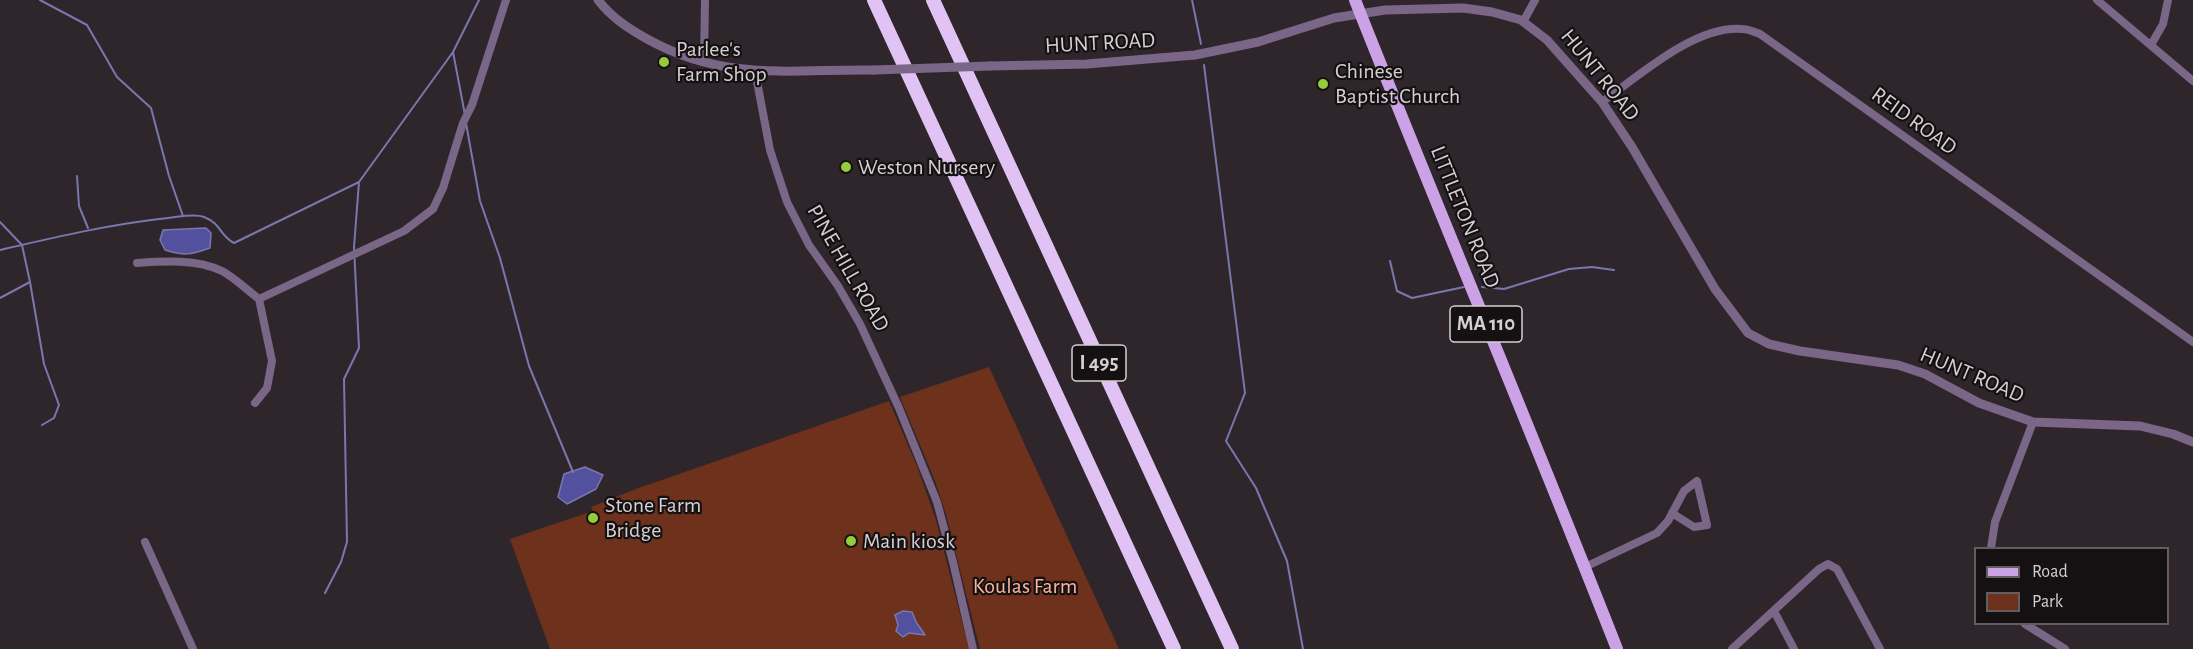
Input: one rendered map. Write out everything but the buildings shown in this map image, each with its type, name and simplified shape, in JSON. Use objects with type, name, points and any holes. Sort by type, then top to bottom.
[{"type":"highway","name":"I 495","points":[[874,0],[1174,649]]},
{"type":"highway","name":"I 495","points":[[933,0],[1232,649]]},
{"type":"main road","name":"LITTLETON ROAD","points":[[1356,0],[1617,649]]},
{"type":"street","points":[[260,299],[275,294],[404,231],[433,209],[443,188],[472,105],[506,0]]},
{"type":"street","points":[[598,0],[612,16],[636,32],[676,53],[704,62],[755,71]]},
{"type":"street","points":[[704,62],[705,0]]},
{"type":"street","points":[[1524,22],[1535,0]]},
{"type":"street","points":[[2097,0],[2193,81]]},
{"type":"street","points":[[2151,45],[2163,24],[2168,0]]},
{"type":"street","name":"HUNT ROAD","points":[[755,71],[1106,63],[1195,55],[1258,42],[1360,12],[1463,8],[1492,12],[1524,22],[1548,40],[1602,102],[1632,147],[1715,289],[1748,333],[1770,344],[1800,351],[1877,361],[1916,371],[1978,403],[2032,422],[2140,426],[2173,434],[2193,442]]},
{"type":"street","name":"REID ROAD","points":[[1602,102],[1660,60],[1696,40],[1721,30],[1744,29],[1760,34],[2193,342]]},
{"type":"street","name":"PINE HILL ROAD","points":[[755,71],[770,150],[787,202],[809,245],[838,286],[860,324],[899,408],[933,491],[945,528],[973,649]]},
{"type":"street","points":[[137,262],[168,261],[208,266],[224,272],[260,299],[272,361],[267,388],[255,403]]},
{"type":"street","points":[[1991,547],[1995,522],[2032,422]]},
{"type":"street","points":[[1585,567],[1657,533],[1672,513],[1684,491],[1697,481],[1707,525],[1694,528],[1672,513]]},
{"type":"street","points":[[144,542],[193,649]]},
{"type":"street","points":[[1732,649],[1819,569],[1828,564],[1834,566],[1880,649]]},
{"type":"street","points":[[1774,610],[1794,649]]},
{"type":"street","points":[[2027,625],[2065,649]]},
{"type":"green space","name":"Koulas Farm","points":[[989,367],[1119,649],[980,649],[946,514],[935,481],[900,397]]},
{"type":"green space","name":"Koulas Farm","points":[[889,401],[917,466],[936,520],[969,649],[550,649],[510,539],[593,511],[591,507],[636,489]]},
{"type":"shaded area","points":[[206,228],[211,233],[210,248],[197,252],[183,254],[165,250],[160,240],[163,230]]},
{"type":"shaded area","points":[[585,467],[603,475],[596,489],[567,504],[558,497],[564,474]]},
{"type":"shaded area","points":[[903,611],[912,612],[925,635],[909,633],[903,637],[896,631],[898,625],[895,615]]},
{"type":"waterway","points":[[40,0],[87,25],[117,77],[151,108],[169,176],[183,216]]},
{"type":"waterway","points":[[0,250],[105,227],[191,215],[210,220],[234,243],[359,182],[453,52],[479,0]]},
{"type":"waterway","points":[[1192,0],[1201,44]]},
{"type":"waterway","points":[[453,52],[465,115]]},
{"type":"waterway","points":[[1204,65],[1245,393],[1226,441],[1256,488],[1287,561],[1303,649]]},
{"type":"waterway","points":[[466,123],[480,201],[500,258],[529,366],[573,472]]},
{"type":"waterway","points":[[77,176],[79,206],[88,228]]},
{"type":"waterway","points":[[325,593],[341,562],[347,542],[344,379],[359,348],[354,247],[359,182]]},
{"type":"waterway","points":[[0,222],[22,245],[30,282],[0,298]]},
{"type":"waterway","points":[[1390,261],[1397,291],[1412,298],[1464,287]]},
{"type":"waterway","points":[[1482,287],[1504,289],[1569,269],[1592,267],[1614,270]]},
{"type":"waterway","points":[[30,282],[44,364],[59,405],[54,418],[42,425]]},
{"type":"place","name":"Parlee's Farm Shop","points":[[664,62]]},
{"type":"place","name":"Chinese Baptist Church","points":[[1323,84]]},
{"type":"place","name":"Weston Nursery","points":[[846,167]]},
{"type":"place","name":"Stone Farm Bridge","points":[[593,518]]},
{"type":"place","name":"Main kiosk","points":[[851,541]]}]
